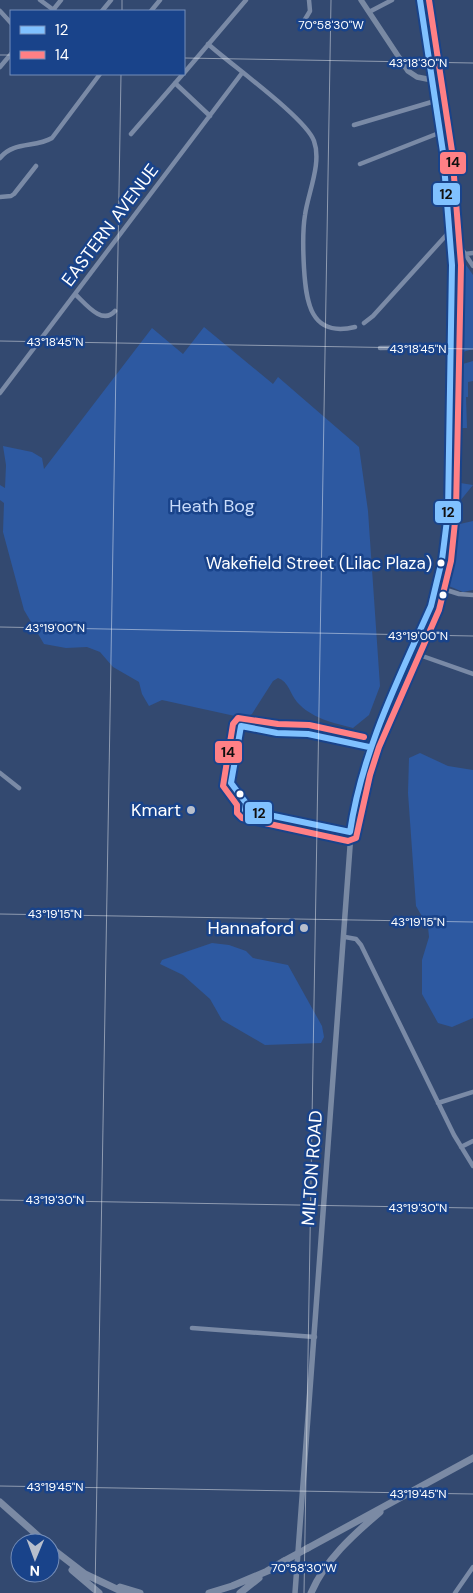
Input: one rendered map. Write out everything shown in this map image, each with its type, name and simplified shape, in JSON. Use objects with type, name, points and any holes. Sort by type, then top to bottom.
[{"type":"highway","points":[[240,1593],[284,1561],[473,1458]]},
{"type":"highway","points":[[0,1502],[35,1533]]},
{"type":"highway","points":[[311,1593],[324,1570],[346,1543],[392,1502]]},
{"type":"highway","points":[[60,1555],[93,1578],[125,1593]]},
{"type":"highway","points":[[60,1556],[99,1593]]},
{"type":"highway","points":[[209,1593],[232,1586],[270,1570]]},
{"type":"highway","points":[[93,1578],[140,1593]]},
{"type":"main road","points":[[361,0],[408,71],[417,77],[432,80]]},
{"type":"main road","name":"MILTON ROAD","points":[[295,1593],[352,812],[358,783],[370,746],[437,587],[443,550],[448,489],[450,231],[435,101],[420,0]]},
{"type":"street","points":[[40,0],[54,10],[61,0]]},
{"type":"street","points":[[103,10],[111,0]]},
{"type":"street","points":[[152,10],[160,0]]},
{"type":"street","points":[[185,71],[246,0]]},
{"type":"street","points":[[304,21],[310,11],[309,0]]},
{"type":"street","points":[[369,12],[392,0]]},
{"type":"street","points":[[0,10],[10,23]]},
{"type":"street","points":[[208,44],[299,122],[312,136],[316,158],[303,235],[307,303],[315,316],[327,326],[338,329],[355,327]]},
{"type":"street","points":[[0,67],[10,55]]},
{"type":"street","name":"EASTERN AVENUE","points":[[0,393],[242,73]]},
{"type":"street","points":[[0,158],[14,147],[52,138],[99,75]]},
{"type":"street","points":[[131,134],[182,75]]},
{"type":"street","points":[[175,84],[210,116]]},
{"type":"street","points":[[354,125],[435,101]]},
{"type":"street","points":[[360,164],[439,133]]},
{"type":"street","points":[[0,197],[14,194],[36,166]]},
{"type":"street","points":[[364,323],[450,231],[473,266]]},
{"type":"street","points":[[465,254],[473,253]]},
{"type":"street","points":[[75,294],[86,306],[105,316],[110,316],[115,311]]},
{"type":"street","points":[[380,348],[450,347]]},
{"type":"street","points":[[437,587],[459,594],[473,595]]},
{"type":"street","points":[[411,652],[473,674]]},
{"type":"street","points":[[0,774],[19,788]]},
{"type":"street","points":[[344,937],[356,940],[361,945],[438,1103],[473,1166]]},
{"type":"street","points":[[438,1103],[473,1092]]},
{"type":"street","points":[[461,1147],[473,1141]]},
{"type":"street","points":[[192,1328],[315,1337]]},
{"type":"street","points":[[455,1593],[473,1567]]},
{"type":"green space","points":[[457,252],[473,275],[473,349],[456,354]]},
{"type":"green space","name":"Heath Bog","points":[[204,327],[273,384],[278,377],[359,447],[368,511],[380,686],[369,715],[353,728],[323,719],[303,708],[297,702],[285,682],[278,678],[273,681],[252,714],[244,718],[162,700],[149,706],[142,694],[139,682],[113,667],[100,652],[87,647],[66,648],[44,644],[24,610],[3,532],[4,503],[0,500],[0,485],[5,488],[6,465],[3,446],[32,452],[42,458],[44,469],[152,328],[183,354]]},
{"type":"green space","points":[[473,361],[473,381],[468,382],[468,397],[466,397],[467,428],[456,428],[456,444],[454,444],[456,366]]},
{"type":"green space","points":[[454,482],[473,485],[460,501],[455,493]]},
{"type":"green space","points":[[473,521],[473,590],[463,592],[444,584],[451,526]]},
{"type":"green space","points":[[420,753],[448,766],[473,770],[473,1018],[452,1027],[438,1023],[422,994],[422,960],[429,937],[428,927],[416,906],[408,793],[409,758]]},
{"type":"green space","points":[[212,943],[229,945],[246,951],[253,958],[288,965],[322,1026],[324,1037],[321,1043],[265,1045],[222,1020],[210,999],[183,975],[160,964],[162,960]]},
{"type":"transit line","name":"12","points":[[369,747],[308,734],[277,733],[241,726],[231,783],[246,803],[245,810],[350,832],[363,773],[372,744],[431,606],[442,560],[448,512],[452,265],[443,152],[420,0]]},
{"type":"transit line","name":"14","points":[[364,737],[309,725],[278,724],[238,718],[233,724],[223,786],[237,805],[237,813],[242,818],[348,841],[356,838],[370,775],[379,747],[439,610],[451,561],[456,512],[461,265],[452,151],[429,0]]},
{"type":"place","name":"Wakefield Street (Lilac Plaza)","points":[[441,563]]},
{"type":"place","name":"Kmart","points":[[191,810]]},
{"type":"place","name":"Hannaford","points":[[304,928]]}]
